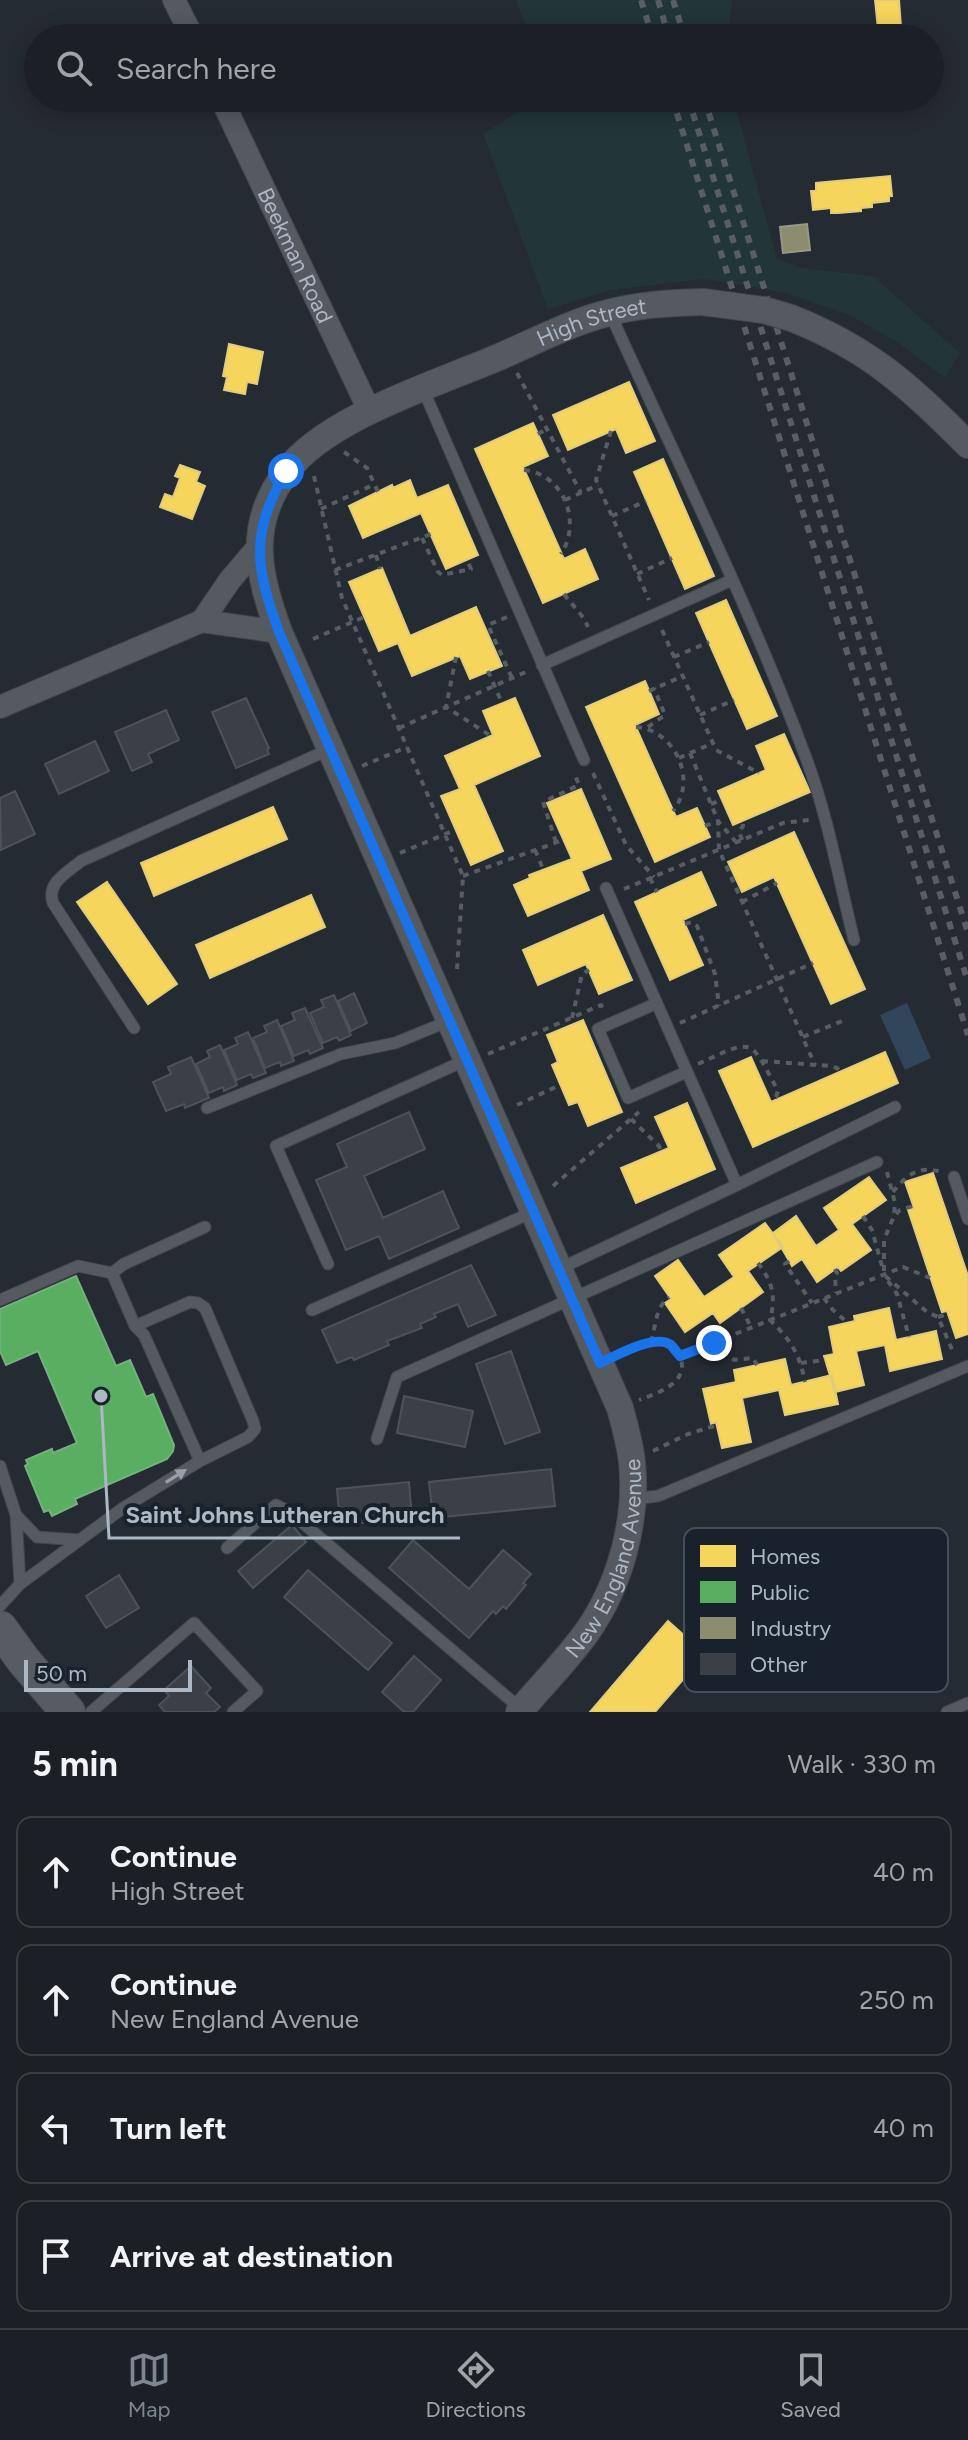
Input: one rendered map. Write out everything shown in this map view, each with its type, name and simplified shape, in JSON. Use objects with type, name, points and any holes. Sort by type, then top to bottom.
[{"type":"main road","points":[[0,1628],[68,1712]]},
{"type":"street","points":[[174,0],[186,24]]},
{"type":"street","name":"Beekman Road","points":[[228,112],[370,412]]},
{"type":"street","name":"High Street","points":[[265,594],[259,546],[264,519],[272,495],[286,471],[308,448],[370,412],[609,312],[662,303],[703,302],[764,310],[791,318],[835,336],[888,370],[968,445]]},
{"type":"street","name":"High Street","points":[[0,707],[202,621],[259,546]]},
{"type":"street","name":"New England Avenue","points":[[265,594],[620,1408],[631,1454],[632,1499],[626,1542],[616,1575],[587,1631],[520,1710]]},
{"type":"street","points":[[202,621],[279,632]]},
{"type":"lane","points":[[609,312],[732,580],[806,757],[854,940]]},
{"type":"lane","points":[[423,389],[584,760]]},
{"type":"lane","points":[[542,665],[732,580]]},
{"type":"lane","points":[[134,1028],[53,903],[50,895],[53,886],[81,861],[331,749]]},
{"type":"lane","points":[[607,892],[737,1185]]},
{"type":"lane","points":[[655,1004],[598,1029],[628,1098],[686,1072]]},
{"type":"lane","points":[[207,1108],[341,1054],[395,1043],[449,1021]]},
{"type":"lane","points":[[328,1264],[276,1146],[466,1059]]},
{"type":"lane","points":[[558,1269],[895,1107]]},
{"type":"lane","points":[[377,1439],[397,1377],[877,1162]]},
{"type":"lane","points":[[954,1177],[968,1219]]},
{"type":"lane","points":[[312,1310],[533,1212]]},
{"type":"lane","points":[[0,1300],[78,1266],[112,1273],[124,1264],[205,1227]]},
{"type":"lane","points":[[112,1273],[135,1326],[144,1335],[200,1461]]},
{"type":"lane","points":[[0,1606],[20,1584],[123,1508],[200,1461],[248,1437],[255,1429],[205,1308],[190,1302],[135,1326]]},
{"type":"lane","points":[[632,1499],[658,1496],[964,1367]]},
{"type":"lane","points":[[0,1466],[16,1515],[20,1584]]},
{"type":"lane","points":[[227,1548],[276,1505],[290,1512],[520,1710]]},
{"type":"lane","points":[[16,1515],[37,1537],[80,1540]]},
{"type":"lane","points":[[91,1712],[194,1623],[257,1691],[233,1712]]},
{"type":"lane","points":[[947,1712],[968,1703]]},
{"type":"path","points":[[514,367],[581,493]]},
{"type":"path","points":[[538,434],[547,429]]},
{"type":"path","points":[[556,446],[565,442]]},
{"type":"path","points":[[341,447],[367,468],[378,492]]},
{"type":"path","points":[[524,470],[546,476],[558,487],[565,500],[570,516],[570,532],[561,554]]},
{"type":"path","points":[[312,471],[342,598],[463,876],[457,969]]},
{"type":"path","points":[[321,509],[375,484]]},
{"type":"path","points":[[565,500],[598,485]]},
{"type":"path","points":[[612,516],[646,501]]},
{"type":"path","points":[[335,570],[431,534]]},
{"type":"path","points":[[422,538],[442,575],[471,569],[467,560]]},
{"type":"path","points":[[376,555],[380,569]]},
{"type":"path","points":[[637,574],[672,558]]},
{"type":"path","points":[[564,594],[581,612],[594,642]]},
{"type":"path","points":[[512,678],[488,625],[519,611]]},
{"type":"path","points":[[313,639],[364,617]]},
{"type":"path","points":[[674,657],[709,642]]},
{"type":"path","points":[[446,707],[456,657]]},
{"type":"path","points":[[399,728],[542,665]]},
{"type":"path","points":[[488,671],[502,703]]},
{"type":"path","points":[[647,728],[665,715],[652,690],[683,676]]},
{"type":"path","points":[[700,715],[734,700]]},
{"type":"path","points":[[446,707],[491,736]]},
{"type":"path","points":[[636,727],[659,733],[679,758],[683,792],[673,811]]},
{"type":"path","points":[[679,758],[713,743]]},
{"type":"path","points":[[342,775],[407,747]]},
{"type":"path","points":[[690,753],[718,821],[719,850],[815,1065]]},
{"type":"path","points":[[556,842],[543,802],[579,785],[575,775],[584,760],[592,770],[626,845],[652,878],[657,892]]},
{"type":"path","points":[[711,804],[722,800]]},
{"type":"path","points":[[607,892],[652,878],[783,823],[823,816]]},
{"type":"path","points":[[718,821],[739,841]]},
{"type":"path","points":[[705,826],[718,821]]},
{"type":"path","points":[[739,841],[743,821]]},
{"type":"path","points":[[380,862],[455,830]]},
{"type":"path","points":[[463,876],[563,840]]},
{"type":"path","points":[[535,850],[543,869]]},
{"type":"path","points":[[742,902],[777,883]]},
{"type":"path","points":[[685,924],[692,922],[697,926],[715,974],[719,1006]]},
{"type":"path","points":[[667,1029],[813,963]]},
{"type":"path","points":[[572,1018],[582,974],[589,970]]},
{"type":"path","points":[[466,1059],[486,1054],[601,1005],[610,1023]]},
{"type":"path","points":[[803,1037],[842,1021]]},
{"type":"path","points":[[686,1072],[740,1046],[749,1046],[756,1050],[778,1091],[776,1097],[770,1099]]},
{"type":"path","points":[[762,1061],[831,1066],[840,1072]]},
{"type":"path","points":[[517,1105],[560,1085]]},
{"type":"path","points":[[553,1186],[643,1108],[637,1094]]},
{"type":"path","points":[[631,1119],[661,1151]]},
{"type":"path","points":[[877,1162],[887,1172],[893,1192],[894,1216]]},
{"type":"path","points":[[893,1192],[911,1173],[923,1169],[929,1168],[954,1177]]},
{"type":"path","points":[[913,1206],[900,1210],[894,1216],[884,1240],[884,1275],[927,1312],[938,1317],[964,1367]]},
{"type":"path","points":[[863,1216],[872,1230],[884,1275],[897,1294],[909,1337]]},
{"type":"path","points":[[789,1261],[785,1264],[812,1303]]},
{"type":"path","points":[[758,1263],[774,1290],[770,1320]]},
{"type":"path","points":[[680,1356],[903,1267],[930,1278]]},
{"type":"path","points":[[835,1269],[836,1294]]},
{"type":"path","points":[[651,1342],[658,1311],[662,1302],[669,1297]]},
{"type":"path","points":[[824,1298],[848,1323]]},
{"type":"path","points":[[741,1308],[751,1327]]},
{"type":"path","points":[[938,1317],[948,1314]]},
{"type":"path","points":[[770,1320],[796,1349],[805,1382]]},
{"type":"path","points":[[600,1363],[651,1342],[672,1346],[680,1356],[680,1376],[671,1385],[620,1408]]},
{"type":"path","points":[[714,1343],[734,1360],[753,1358],[757,1365]]},
{"type":"path","points":[[801,1363],[825,1360]]},
{"type":"path","points":[[631,1454],[657,1450],[688,1434],[717,1425]]},
{"type":"shaded area","points":[[516,0],[732,0],[729,24],[525,24]]},
{"type":"shaded area","points":[[517,112],[737,112],[777,259],[802,268],[873,276],[960,353],[945,378],[899,343],[847,314],[782,292],[704,279],[611,290],[548,309],[483,134]]},
{"type":"water","points":[[907,1003],[931,1058],[905,1070],[880,1015]]},
{"type":"building: Homes","points":[[875,0],[899,0],[901,24],[877,24]]},
{"type":"building: Homes","points":[[890,176],[892,196],[889,196],[889,201],[872,203],[872,207],[861,208],[861,211],[831,213],[831,208],[813,210],[811,191],[816,191],[816,183]]},
{"type":"building: Homes","points":[[229,344],[263,352],[257,384],[247,382],[245,394],[224,390],[227,377],[223,376]]},
{"type":"building: Homes","points":[[629,382],[655,441],[626,453],[616,429],[568,450],[553,415]]},
{"type":"building: Homes","points":[[533,423],[548,456],[523,467],[564,559],[585,549],[598,579],[543,603],[475,449]]},
{"type":"building: Homes","points":[[663,459],[714,576],[685,589],[634,472]]},
{"type":"building: Homes","points":[[180,465],[200,472],[196,482],[205,486],[192,519],[160,507],[165,494],[173,497],[180,478],[175,476]]},
{"type":"building: Homes","points":[[410,480],[417,498],[448,485],[478,555],[446,569],[421,513],[363,538],[349,506],[392,485],[393,488]]},
{"type":"building: Homes","points":[[382,568],[410,636],[476,607],[502,666],[470,679],[460,656],[412,676],[398,643],[379,651],[349,582]]},
{"type":"building: Homes","points":[[726,600],[777,716],[747,729],[696,613]]},
{"type":"building: Homes","points":[[645,681],[659,714],[635,725],[676,817],[697,808],[710,837],[655,862],[586,707]]},
{"type":"building: Homes","points":[[515,698],[540,756],[474,785],[503,851],[471,865],[441,796],[460,789],[445,756],[493,735],[483,711]]},
{"type":"building: Homes","points":[[784,734],[810,792],[733,825],[718,791],[766,770],[756,746]]},
{"type":"building: Homes","points":[[581,789],[611,859],[581,871],[589,890],[528,916],[514,885],[530,878],[529,875],[572,859],[547,803]]},
{"type":"building: Homes","points":[[273,807],[287,839],[154,896],[141,863]]},
{"type":"building: Homes","points":[[794,832],[865,989],[831,1004],[774,877],[742,892],[728,862]]},
{"type":"building: Homes","points":[[701,872],[716,905],[683,920],[703,965],[670,980],[635,902]]},
{"type":"building: Homes","points":[[107,882],[177,984],[148,1004],[77,902]]},
{"type":"building: Homes","points":[[311,895],[325,927],[210,978],[196,945]]},
{"type":"building: Homes","points":[[603,915],[632,980],[599,994],[586,964],[538,985],[523,950]]},
{"type":"building: Homes","points":[[583,1020],[622,1112],[588,1126],[578,1102],[569,1105],[552,1065],[558,1062],[547,1035]]},
{"type":"building: Homes","points":[[885,1052],[898,1083],[753,1147],[719,1071],[751,1057],[771,1102]]},
{"type":"building: Homes","points":[[687,1103],[715,1169],[636,1203],[621,1168],[669,1148],[655,1117]]},
{"type":"building: Homes","points":[[933,1173],[968,1276],[968,1334],[956,1338],[947,1311],[942,1312],[908,1210],[914,1208],[905,1182]]},
{"type":"building: Homes","points":[[869,1177],[886,1200],[852,1224],[871,1250],[841,1271],[838,1267],[817,1282],[802,1259],[792,1266],[773,1233],[796,1216],[816,1246],[839,1230],[824,1208]]},
{"type":"building: Homes","points":[[765,1223],[783,1247],[748,1271],[763,1292],[720,1323],[713,1313],[685,1332],[665,1303],[671,1299],[655,1276],[678,1260],[704,1297],[734,1277],[719,1255]]},
{"type":"building: Homes","points":[[889,1308],[896,1340],[936,1331],[942,1359],[890,1371],[885,1345],[856,1351],[864,1385],[835,1392],[824,1356],[834,1354],[829,1327],[855,1321],[854,1316]]},
{"type":"building: Homes","points":[[785,1359],[791,1385],[832,1375],[838,1404],[785,1415],[779,1390],[742,1398],[751,1442],[722,1448],[716,1422],[711,1424],[703,1389],[736,1382],[734,1370]]},
{"type":"building: Homes","points":[[668,1621],[684,1635],[684,1678],[655,1712],[590,1712]]},
{"type":"building: Public","points":[[76,1276],[116,1366],[130,1360],[146,1397],[153,1394],[174,1445],[167,1459],[75,1499],[77,1504],[52,1516],[49,1510],[44,1512],[25,1466],[28,1464],[26,1460],[77,1443],[38,1351],[6,1365],[0,1351],[0,1309]]},
{"type":"building: Industry","points":[[807,224],[810,250],[783,253],[780,227]]},
{"type":"building: Other","points":[[246,698],[269,754],[236,768],[212,712]]},
{"type":"building: Other","points":[[166,710],[179,740],[148,754],[152,762],[132,771],[115,732]]},
{"type":"building: Other","points":[[95,741],[109,771],[59,794],[45,764]]},
{"type":"building: Other","points":[[15,791],[35,834],[1,850],[0,798]]},
{"type":"building: Other","points":[[354,993],[367,1023],[351,1031],[338,1001]]},
{"type":"building: Other","points":[[334,995],[351,1035],[339,1041],[337,1037],[323,1043],[310,1013],[324,1007],[321,1000]]},
{"type":"building: Other","points":[[305,1008],[323,1048],[294,1056],[281,1026],[295,1020],[292,1013]]},
{"type":"building: Other","points":[[277,1020],[294,1061],[265,1068],[253,1038],[267,1032],[264,1026]]},
{"type":"building: Other","points":[[248,1032],[266,1073],[253,1078],[251,1074],[237,1080],[224,1050],[238,1044],[235,1038]]},
{"type":"building: Other","points":[[220,1045],[237,1085],[209,1093],[196,1064],[210,1057],[207,1051]]},
{"type":"building: Other","points":[[191,1057],[209,1098],[185,1108],[184,1104],[166,1111],[153,1082],[171,1074],[168,1067]]},
{"type":"building: Other","points":[[409,1112],[425,1149],[364,1176],[383,1218],[443,1191],[459,1228],[389,1259],[379,1236],[346,1250],[316,1180],[347,1167],[337,1144]]},
{"type":"building: Other","points":[[471,1265],[496,1315],[468,1327],[458,1304],[434,1314],[436,1317],[420,1324],[422,1328],[387,1341],[389,1345],[354,1360],[352,1357],[337,1363],[322,1330]]},
{"type":"building: Other","points":[[511,1351],[540,1432],[505,1444],[476,1364]]},
{"type":"building: Other","points":[[404,1396],[473,1411],[465,1447],[397,1433]]},
{"type":"building: Other","points":[[551,1469],[555,1506],[433,1518],[429,1482]]},
{"type":"building: Other","points":[[409,1482],[412,1518],[340,1525],[337,1489]]},
{"type":"building: Other","points":[[292,1525],[306,1542],[253,1588],[238,1571]]},
{"type":"building: Other","points":[[413,1540],[469,1589],[503,1550],[531,1574],[506,1609],[503,1606],[496,1614],[493,1611],[469,1638],[389,1568]]},
{"type":"building: Other","points":[[308,1570],[392,1643],[368,1670],[284,1597]]},
{"type":"building: Other","points":[[119,1575],[139,1608],[106,1628],[86,1596]]},
{"type":"building: Other","points":[[414,1656],[441,1680],[413,1712],[404,1712],[382,1692]]},
{"type":"building: Other","points":[[191,1666],[211,1688],[206,1693],[220,1707],[214,1712],[165,1712],[159,1705],[169,1696],[164,1690]]},
{"type":"railway","points":[[641,0],[649,24]]},
{"type":"railway","points":[[658,0],[665,24]]},
{"type":"railway","points":[[673,0],[681,24]]},
{"type":"railway","points":[[676,112],[968,1035]]},
{"type":"railway","points":[[692,112],[968,982]]},
{"type":"railway","points":[[708,112],[968,933]]},
{"type":"place","name":"Saint Johns Lutheran Church","points":[[101,1396]]},
{"type":"route","points":[[286,471],[272,495],[259,546],[265,594],[600,1363],[651,1342],[672,1346],[680,1356],[714,1343]]}]
